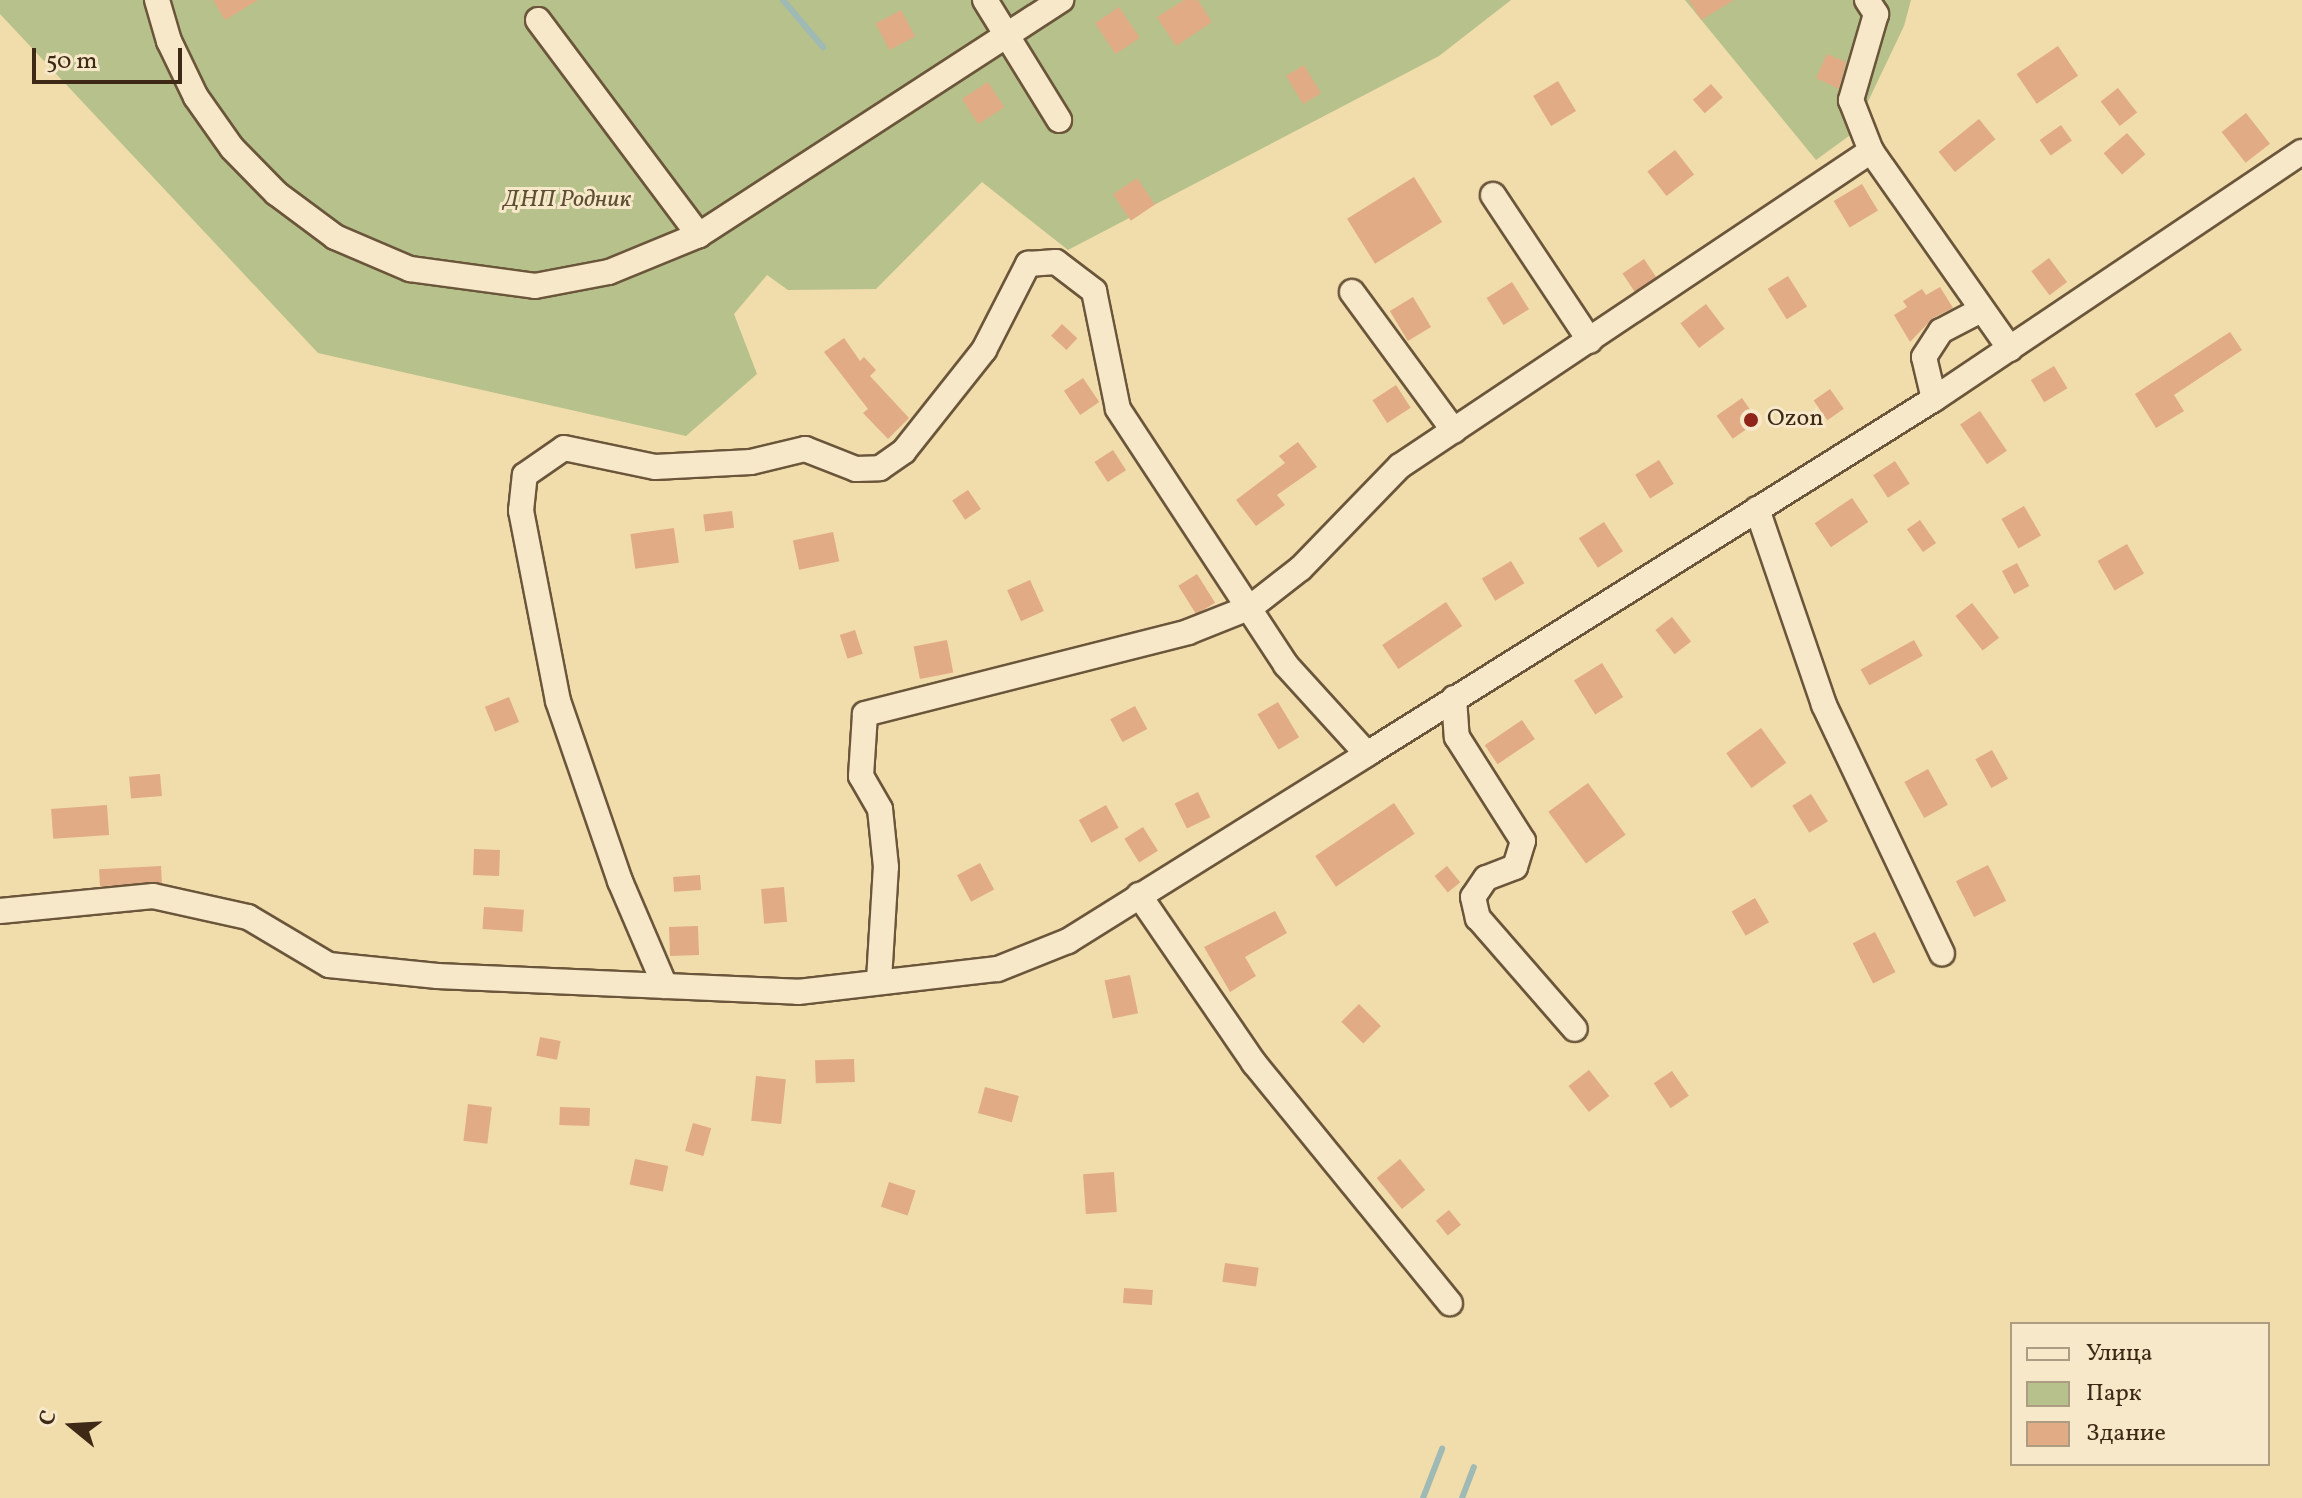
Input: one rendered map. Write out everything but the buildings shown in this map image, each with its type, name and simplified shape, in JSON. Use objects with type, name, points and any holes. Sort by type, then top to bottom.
[{"type":"street","points":[[157,0],[169,41],[196,97],[232,148],[276,193],[335,237],[410,269],[535,286],[609,272],[699,235],[1061,0]]},
{"type":"street","points":[[985,0],[1059,120]]},
{"type":"street","points":[[1867,0],[1876,14],[1851,100],[1871,151],[2010,349]]},
{"type":"street","points":[[538,20],[699,235]]},
{"type":"street","points":[[879,980],[886,867],[880,809],[861,776],[865,714],[1188,632],[1251,607],[1301,568],[1400,466],[1871,151]]},
{"type":"street","points":[[0,911],[153,896],[248,917],[329,965],[437,976],[798,992],[879,980],[998,969],[1068,941],[1934,399],[2302,152]]},
{"type":"street","points":[[1493,195],[1590,341]]},
{"type":"street","points":[[665,986],[620,881],[558,701],[521,511],[520,491],[531,466],[564,448],[655,467],[751,462],[805,449],[856,469],[880,468],[904,451],[984,350],[1028,264],[1056,262],[1094,291],[1118,409],[1251,607],[1286,665],[1367,754]]},
{"type":"street","points":[[1352,292],[1454,431]]},
{"type":"street","points":[[1934,399],[1924,357],[1941,331],[1981,310]]},
{"type":"street","points":[[1757,509],[1824,705],[1942,953]]},
{"type":"street","points":[[1454,698],[1457,737],[1523,841],[1515,867],[1486,878],[1473,897],[1478,918],[1575,1029]]},
{"type":"street","points":[[1139,895],[1254,1063],[1450,1303]]},
{"type":"green space","name":"ДНП Родник","points":[[0,0],[1511,0],[1439,56],[1068,250],[982,182],[876,289],[788,290],[767,275],[734,314],[757,374],[686,436],[318,353],[0,14]]},
{"type":"green space","points":[[1685,0],[1911,0],[1904,26],[1853,133],[1816,160]]},
{"type":"waterway","points":[[783,0],[823,47]]},
{"type":"waterway","points":[[1423,1498],[1442,1449]]},
{"type":"waterway","points":[[1462,1498],[1474,1467]]},
{"type":"place","name":"Ozon","points":[[1751,420]]}]
